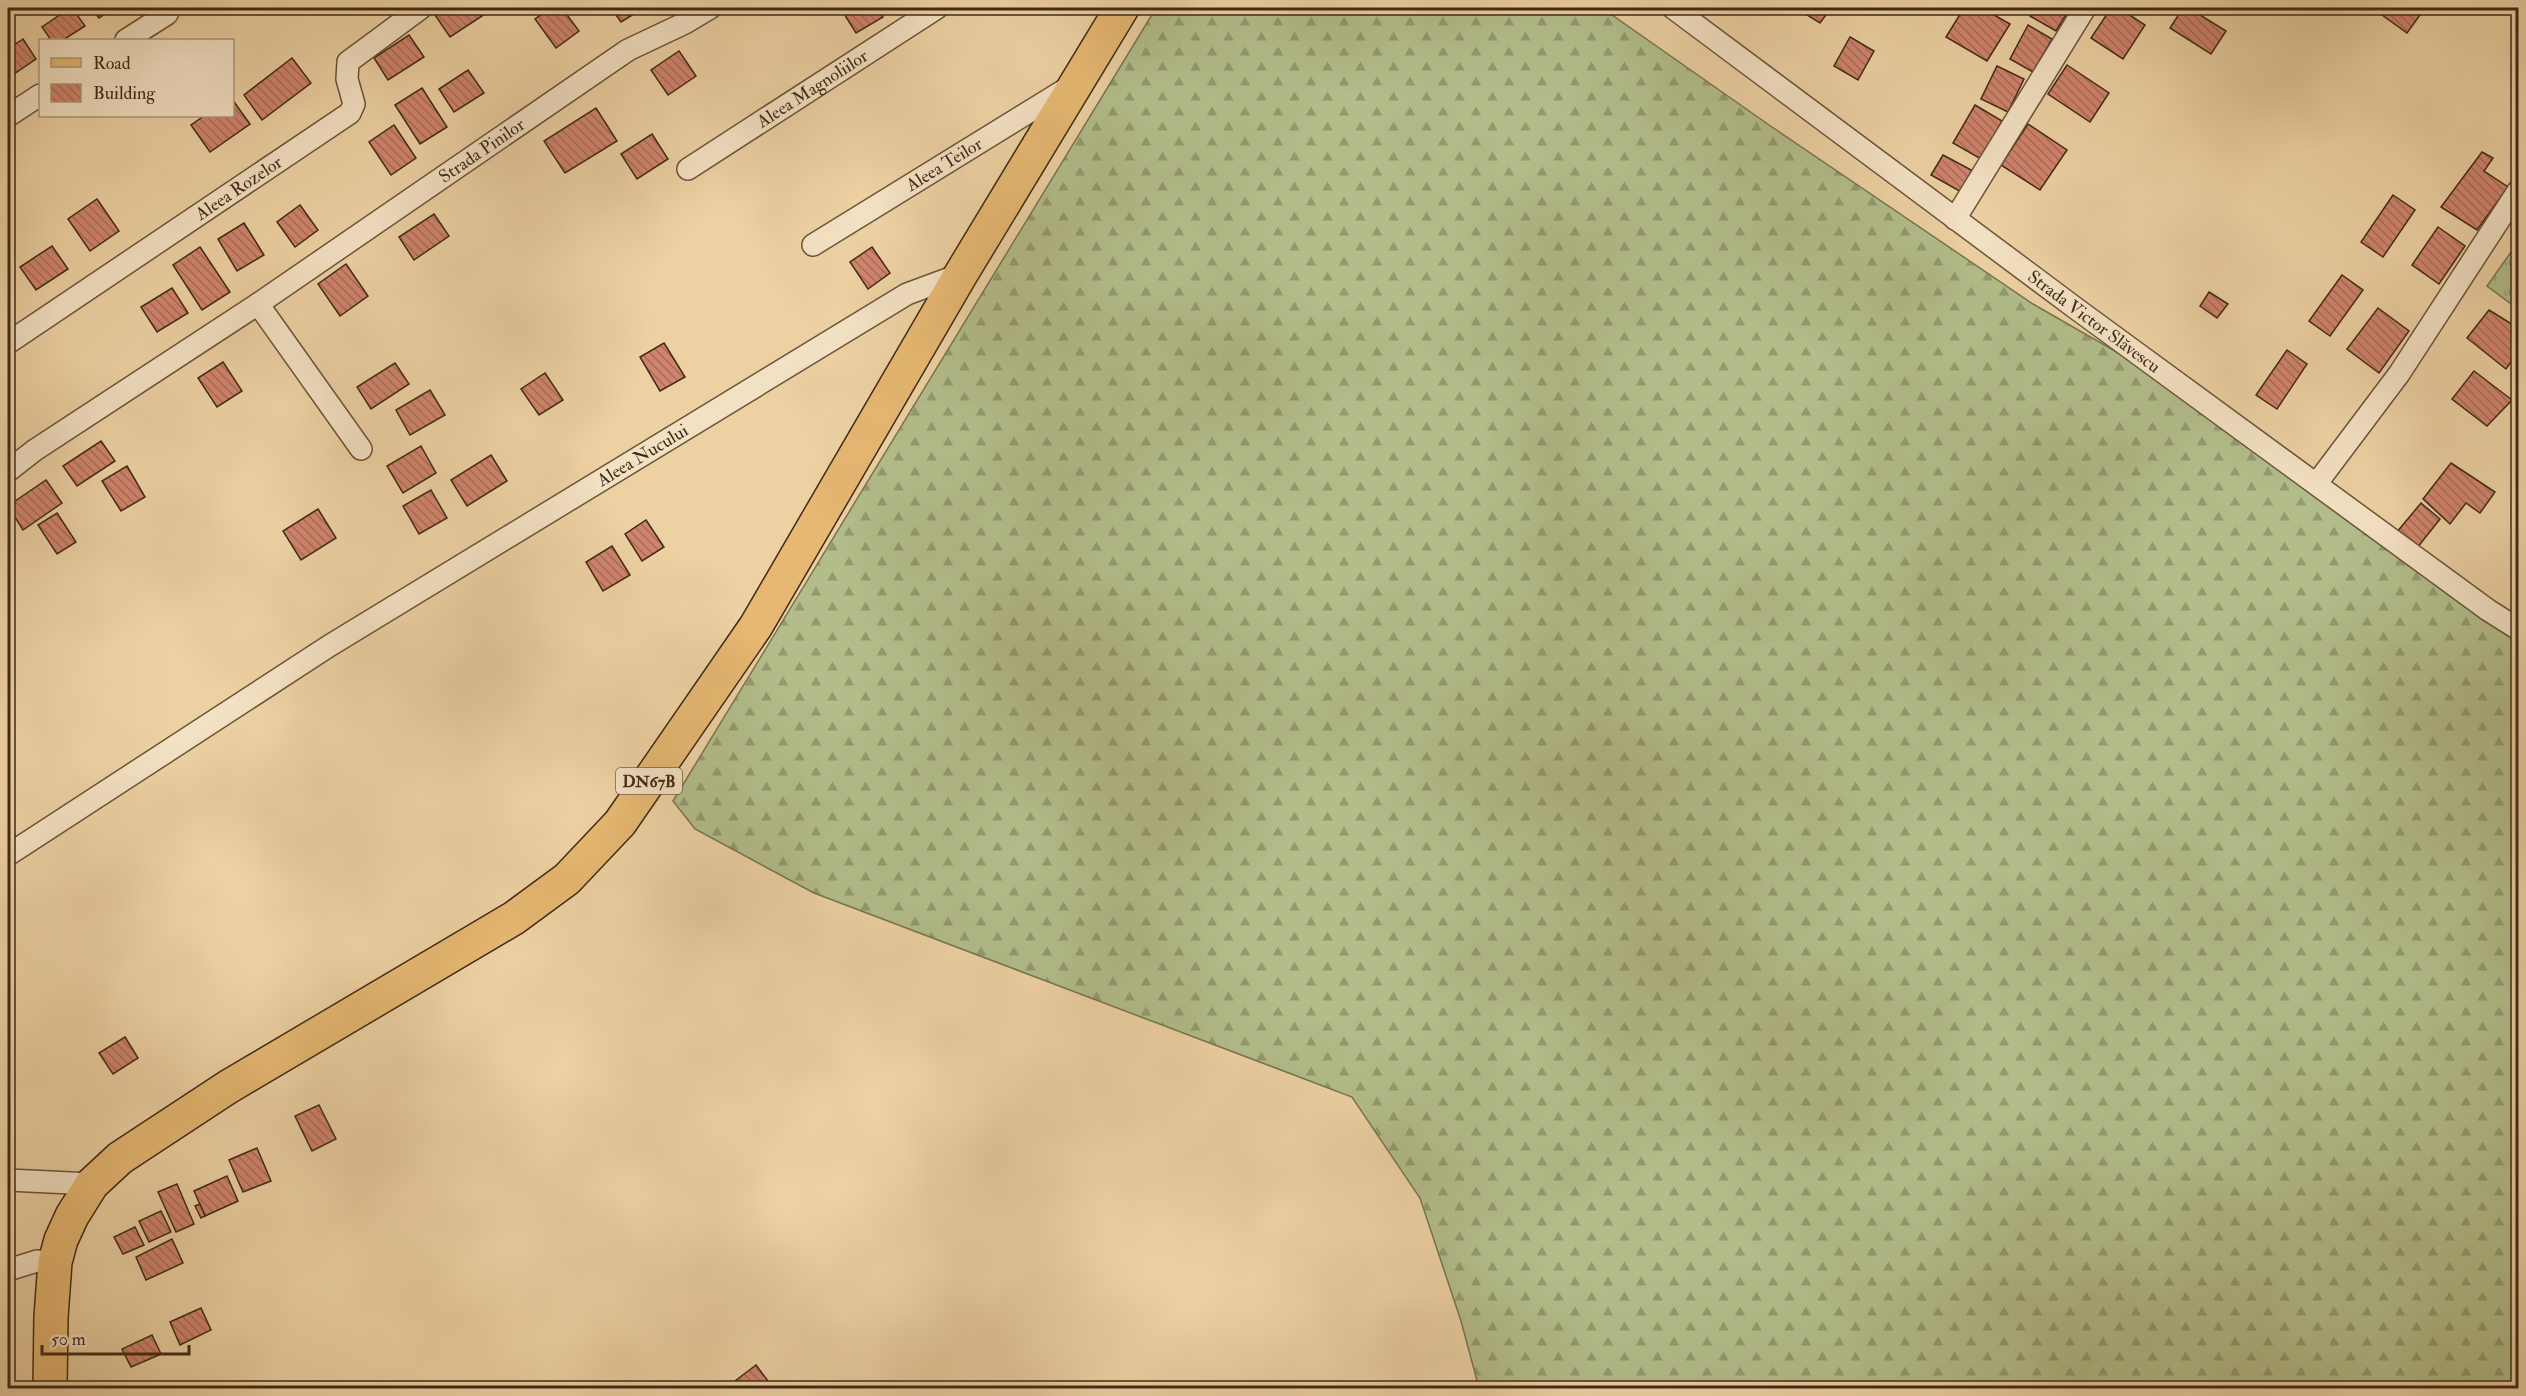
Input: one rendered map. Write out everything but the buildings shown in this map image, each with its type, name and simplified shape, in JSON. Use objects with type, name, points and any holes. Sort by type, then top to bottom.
[{"type":"main road","name":"DN67B","points":[[50,1389],[51,1317],[55,1262],[61,1240],[72,1216],[92,1184],[120,1158],[228,1087],[514,918],[567,879],[620,823],[756,626],[962,274],[1122,8]]},
{"type":"street","points":[[128,39],[167,14],[170,8]]},
{"type":"street","name":"Aleea Rozelor","points":[[8,343],[350,113],[354,104],[347,79],[348,62],[421,8]]},
{"type":"street","name":"Strada Pinilor","points":[[8,471],[35,450],[258,304],[628,50],[685,23],[710,8]]},
{"type":"street","name":"Aleea Magnoliilor","points":[[688,169],[937,8]]},
{"type":"street","name":"Strada Victor Slăvescu","points":[[1673,8],[1955,219],[2488,610],[2518,629]]},
{"type":"street","points":[[1955,219],[2085,8]]},
{"type":"street","name":"Aleea Teilor","points":[[813,245],[1077,83]]},
{"type":"street","points":[[8,116],[39,96]]},
{"type":"street","points":[[2317,483],[2399,374],[2518,191]]},
{"type":"street","name":"Aleea Nucului","points":[[8,855],[328,646],[907,294],[962,274]]},
{"type":"street","points":[[258,304],[361,449]]},
{"type":"street","points":[[8,1180],[92,1184]]},
{"type":"street","points":[[8,1270],[37,1261],[55,1262]]},
{"type":"green space","points":[[1156,8],[1602,8],[1772,127],[2033,304],[2176,386],[2306,490],[2449,594],[2518,636],[2518,1388],[1479,1388],[1461,1321],[1420,1198],[1352,1097],[814,893],[695,829],[673,801]]},
{"type":"green space","points":[[2516,245],[2518,247],[2518,309],[2487,286]]}]
